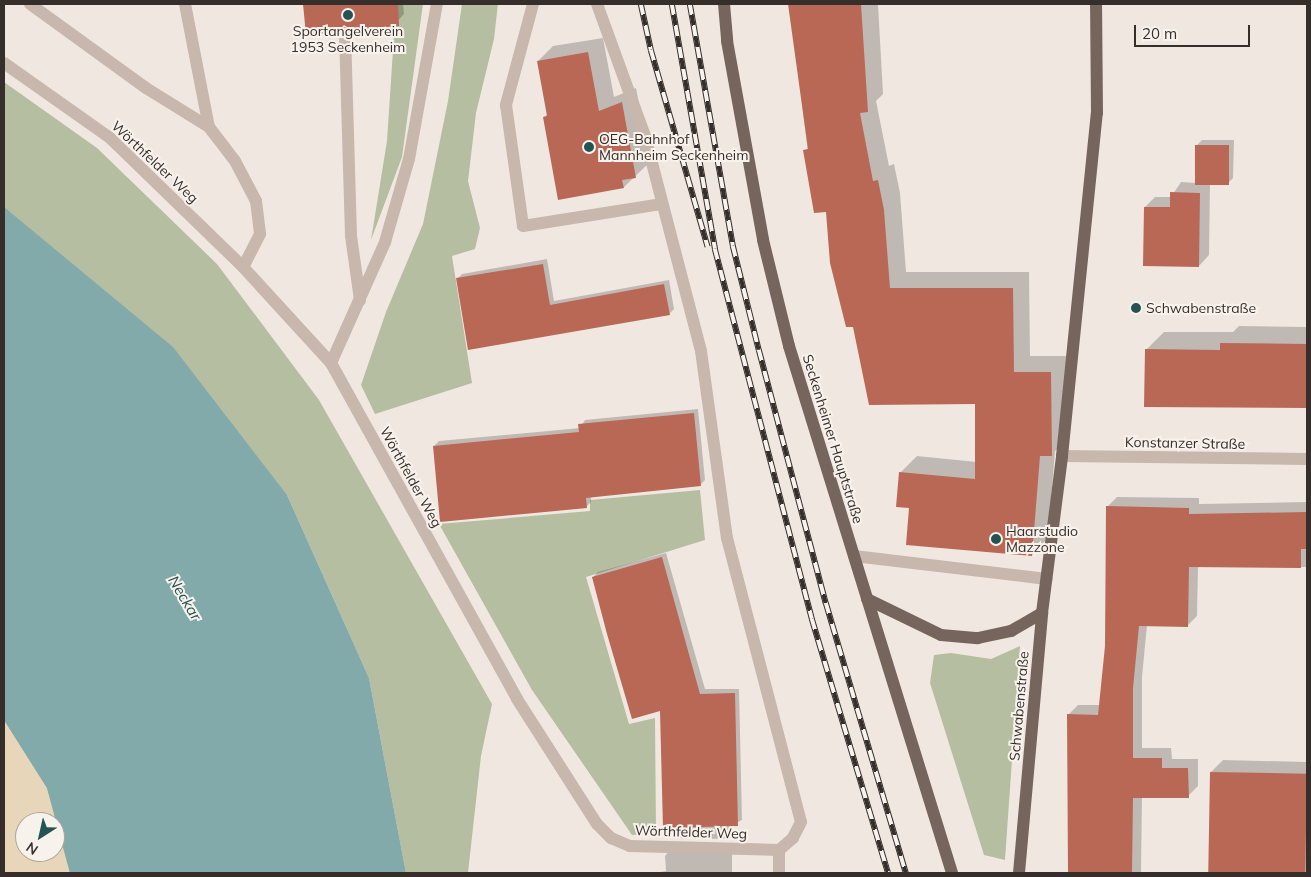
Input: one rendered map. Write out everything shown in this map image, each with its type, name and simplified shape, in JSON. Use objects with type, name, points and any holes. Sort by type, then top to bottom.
[{"type":"main road","name":"Seckenheimer Hauptstraße","points":[[724,4],[727,41],[764,240],[789,346],[952,873]]},
{"type":"main road","name":"Schwabenstraße","points":[[1019,873],[1042,613],[1062,456],[1097,113],[1096,4]]},
{"type":"main road","points":[[866,599],[941,634],[978,638],[1011,630],[1042,613]]},
{"type":"street","points":[[30,4],[146,88],[209,127],[235,161],[256,201],[260,234],[243,267]]},
{"type":"street","points":[[185,4],[209,127]]},
{"type":"street","points":[[330,363],[385,242],[409,159],[438,4]]},
{"type":"street","points":[[533,4],[506,105],[523,226],[662,204]]},
{"type":"street","points":[[597,4],[645,136],[702,351],[727,538],[802,822],[793,838],[779,850],[779,873]]},
{"type":"street","points":[[345,32],[351,236],[360,300]]},
{"type":"street","name":"Wörthfelder Weg","points":[[4,63],[109,137],[243,267],[330,363],[517,699],[598,824],[611,838],[630,846],[779,850]]},
{"type":"street","name":"Konstanzer Straße","points":[[1062,456],[1307,459]]},
{"type":"street","points":[[854,556],[1047,579]]},
{"type":"green space","points":[[396,4],[423,4],[402,157],[371,240],[387,141]]},
{"type":"green space","points":[[462,4],[498,4],[494,39],[476,113],[468,181],[480,228],[475,249],[452,256],[472,383],[375,414],[361,385],[386,312],[423,224],[448,101]]},
{"type":"green space","points":[[4,82],[97,148],[217,264],[319,400],[492,704],[481,756],[468,873],[406,873],[369,678],[287,495],[189,873],[4,873]]},
{"type":"green space","points":[[700,490],[705,540],[586,577],[629,724],[655,718],[656,833],[632,835],[532,690],[439,524],[590,511],[590,500]]},
{"type":"green space","points":[[1020,646],[1005,860],[984,855],[930,683],[934,655],[951,653],[991,659]]},
{"type":"sand","points":[[4,720],[47,788],[53,812],[15,812],[15,862],[65,862],[65,855],[70,873],[4,873]]},
{"type":"water","name":"Neckar","points":[[4,207],[173,347],[287,495],[369,678],[406,873],[70,873],[65,855],[65,812],[53,812],[47,788],[4,720]]},
{"type":"building","name":"Sportangelverein 1953 Seckenheim","points":[[303,4],[398,4],[399,26],[352,30],[344,25],[337,32],[306,35]]},
{"type":"building","points":[[788,4],[861,4],[868,112],[860,113],[873,181],[878,180],[884,210],[890,288],[1013,288],[1014,372],[1051,372],[1052,456],[1040,456],[1032,556],[906,545],[909,508],[896,507],[899,472],[975,479],[975,404],[869,405],[853,327],[846,327],[830,263],[826,212],[814,213],[803,150],[808,149]]},
{"type":"building","name":"OEG-Bahnhof Mannheim Seckenheim","points":[[588,52],[599,111],[622,102],[636,178],[622,180],[624,188],[558,200],[543,117],[547,116],[537,61]]},
{"type":"building","points":[[1195,145],[1229,145],[1229,185],[1195,185]]},
{"type":"building","points":[[1170,192],[1200,193],[1199,267],[1143,266],[1144,207],[1170,207]]},
{"type":"building","points":[[543,264],[550,305],[664,284],[670,315],[468,350],[456,278]]},
{"type":"building","points":[[1220,343],[1307,344],[1307,408],[1144,407],[1145,349],[1220,350]]},
{"type":"building","points":[[694,413],[701,486],[586,498],[587,508],[440,522],[433,446],[579,432],[578,424]]},
{"type":"building","points":[[1106,506],[1189,508],[1189,514],[1307,512],[1307,549],[1301,549],[1301,568],[1189,567],[1188,627],[1139,626],[1133,688],[1133,758],[1162,758],[1162,768],[1188,768],[1189,798],[1133,798],[1132,873],[1068,873],[1067,714],[1098,715],[1105,646]]},
{"type":"building","points":[[662,557],[700,694],[735,693],[738,826],[663,828],[660,711],[632,719],[607,634],[592,577]]},
{"type":"building","points":[[1210,772],[1307,774],[1305,873],[1208,873]]},
{"type":"railway","points":[[641,4],[651,50],[708,247]]},
{"type":"railway","points":[[672,4],[715,249],[812,619],[888,873]]},
{"type":"railway","points":[[690,4],[733,246],[826,603],[906,873]]},
{"type":"place","name":"Sportangelverein 1953 Seckenheim","points":[[348,15]]},
{"type":"place","name":"OEG-Bahnhof Mannheim Seckenheim","points":[[589,147]]},
{"type":"place","name":"Schwabenstraße","points":[[1136,308]]},
{"type":"place","name":"Haarstudio Mazzone","points":[[996,539]]}]
